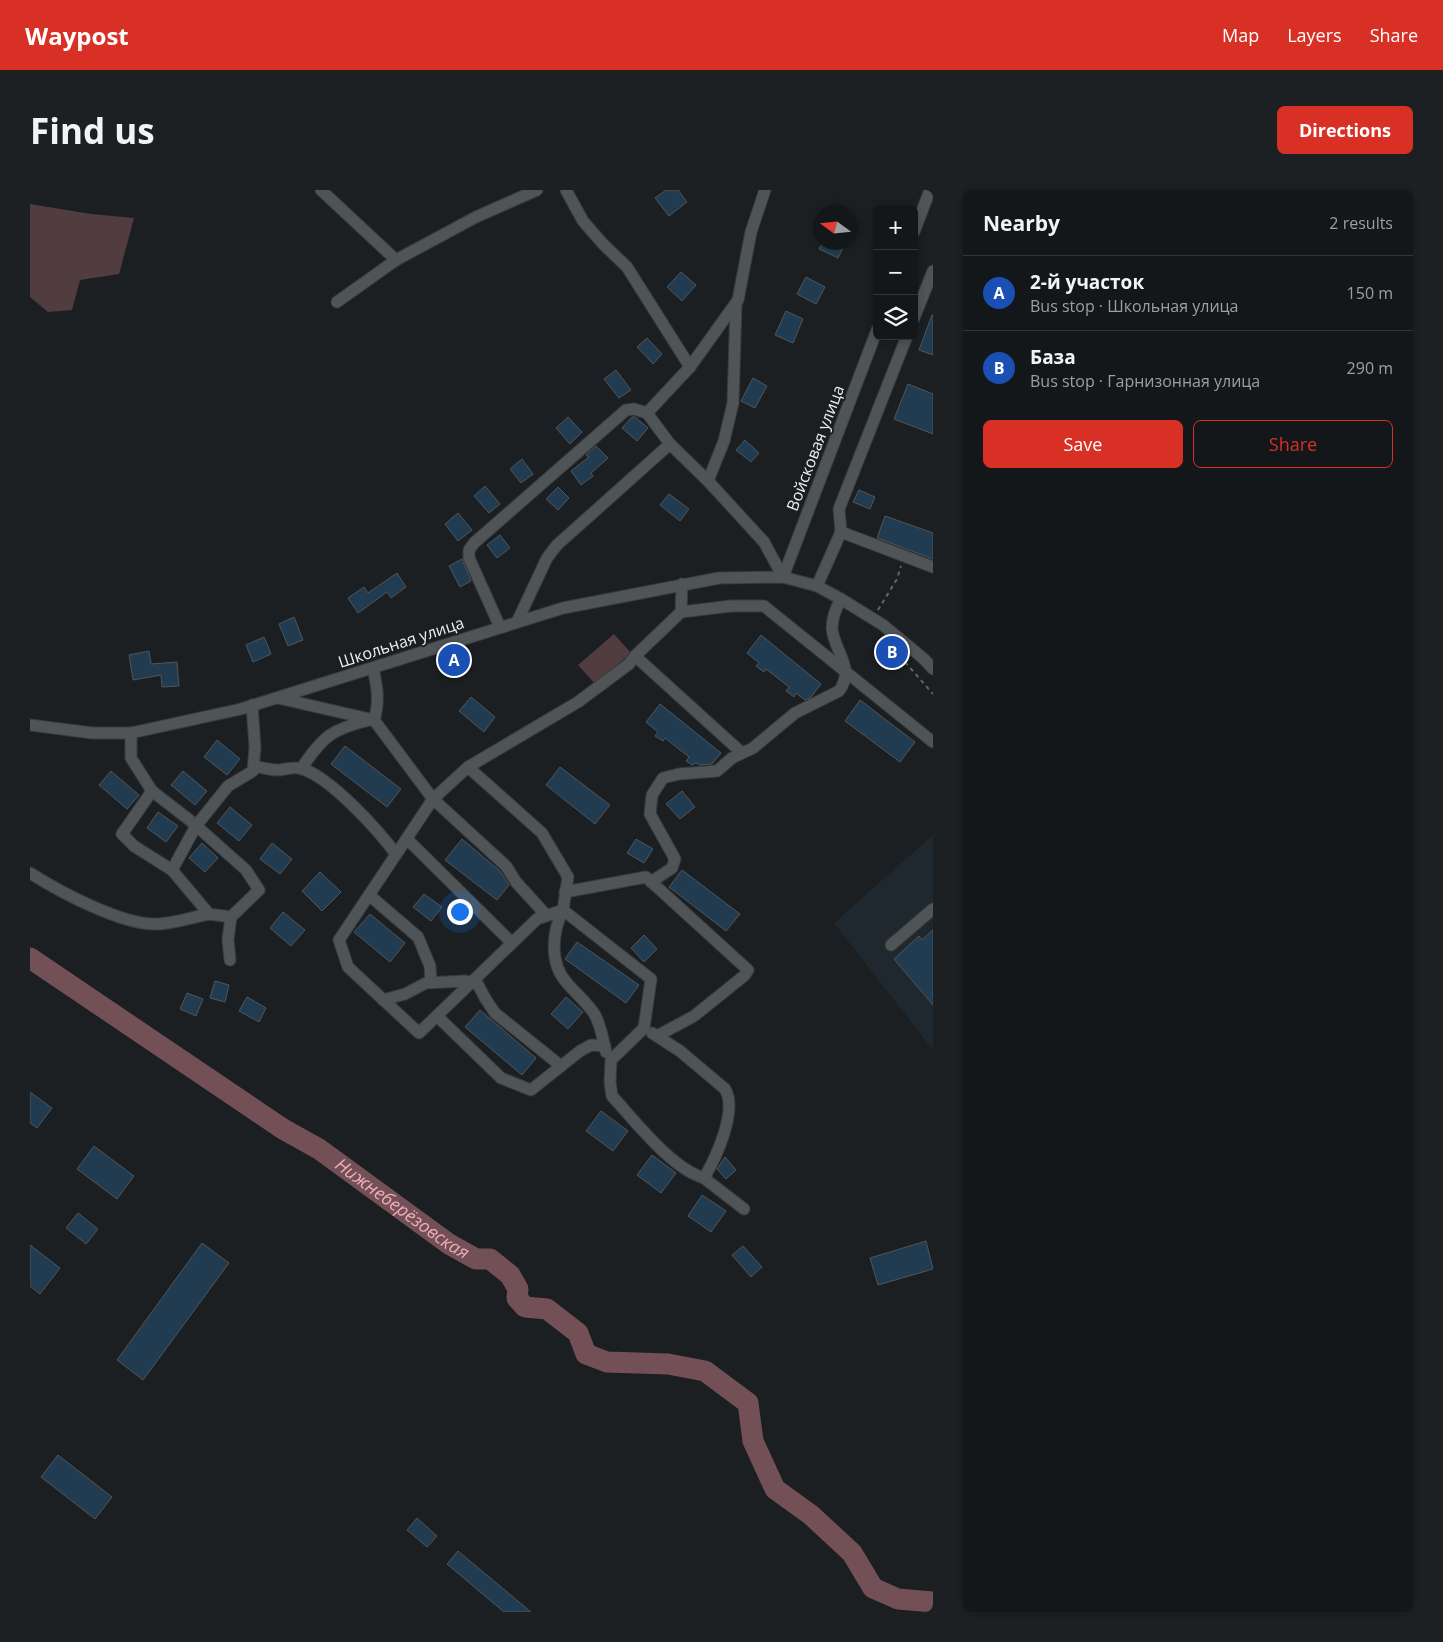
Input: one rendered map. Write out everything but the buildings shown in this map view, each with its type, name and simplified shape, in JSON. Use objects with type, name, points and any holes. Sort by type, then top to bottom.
[{"type":"street","points":[[321,190],[396,260]]},
{"type":"street","points":[[337,302],[396,260],[476,217],[537,190]]},
{"type":"street","points":[[566,190],[583,221],[627,267],[690,368]]},
{"type":"street","points":[[647,413],[690,368],[738,300],[751,232],[765,190]]},
{"type":"street","points":[[918,222],[930,190]]},
{"type":"street","points":[[918,308],[933,271]]},
{"type":"street","points":[[708,481],[724,441],[733,403],[736,303]]},
{"type":"street","name":"Войсковая улица","points":[[783,577],[873,340]]},
{"type":"street","points":[[817,586],[841,532],[839,509],[905,340]]},
{"type":"street","points":[[500,627],[469,558],[469,550],[474,543],[626,410],[640,410],[647,413],[670,444],[708,481],[764,542],[783,577]]},
{"type":"street","points":[[517,622],[546,558],[557,545],[670,444]]},
{"type":"street","points":[[841,532],[933,567]]},
{"type":"street","name":"Школьная улица","points":[[30,725],[92,732],[131,733],[277,698],[563,608],[719,578],[783,577],[817,586],[883,625],[924,659],[933,669]]},
{"type":"street","points":[[682,584],[682,612]]},
{"type":"street","points":[[651,882],[672,868],[675,860],[650,814],[652,795],[663,778],[717,771],[732,758],[753,748],[795,713],[839,691],[844,684],[846,672],[832,630],[835,612],[841,599]]},
{"type":"street","points":[[563,910],[537,920],[419,1033],[348,967],[339,940],[433,799],[468,767],[578,702],[629,664],[635,656],[682,612],[731,606],[764,606],[933,742]]},
{"type":"street","points":[[635,656],[742,753]]},
{"type":"street","points":[[373,668],[378,698],[374,720]]},
{"type":"street","points":[[277,698],[374,720],[433,799],[506,866],[516,882],[547,916]]},
{"type":"street","points":[[172,870],[196,826],[228,786],[253,771],[255,747],[252,705]]},
{"type":"street","points":[[301,768],[322,741],[337,729],[374,720]]},
{"type":"street","points":[[131,733],[130,758],[152,791],[196,826],[246,870],[259,890],[232,917],[228,939],[230,960]]},
{"type":"street","points":[[254,766],[269,770],[301,768],[320,779],[377,830],[396,854]]},
{"type":"street","points":[[468,767],[542,833],[568,876],[563,910],[556,930],[554,954],[561,976],[594,1014],[611,1060],[610,1082],[612,1096],[676,1163],[697,1176],[704,1178],[744,1209]]},
{"type":"street","points":[[152,791],[122,834],[134,846],[172,870],[209,914]]},
{"type":"street","points":[[407,839],[512,943]]},
{"type":"street","points":[[30,873],[50,886],[125,920],[156,924],[209,914],[232,917]]},
{"type":"street","points":[[565,892],[646,877],[748,970],[745,975],[694,1016],[657,1036]]},
{"type":"street","points":[[369,895],[418,937],[430,966],[431,982]]},
{"type":"street","points":[[563,910],[651,979],[644,1028],[611,1060]]},
{"type":"street","points":[[891,945],[933,910]]},
{"type":"street","points":[[383,1000],[405,994],[426,983],[474,981]]},
{"type":"street","points":[[474,981],[495,1013],[560,1066]]},
{"type":"street","points":[[437,1016],[501,1078],[531,1090],[587,1047],[591,1045],[605,1046]]},
{"type":"street","points":[[644,1028],[680,1051],[725,1089],[729,1095],[730,1105],[721,1145],[704,1178]]},
{"type":"path","points":[[876,612],[897,579],[905,556]]},
{"type":"path","points":[[880,637],[883,643],[905,662],[933,694]]},
{"type":"shaded area","points":[[30,204],[91,214],[134,218],[119,274],[80,280],[72,310],[48,312],[30,297]]},
{"type":"shaded area","points":[[614,634],[631,653],[595,684],[578,665]]},
{"type":"shaded area","points":[[933,835],[933,1050],[834,923]]},
{"type":"waterway","name":"Нижнеберёзовская","points":[[30,958],[283,1129],[319,1149],[449,1244],[476,1259],[490,1259],[510,1275],[518,1289],[517,1298],[525,1307],[547,1309],[578,1333],[586,1354],[607,1362],[668,1364],[705,1371],[748,1403],[753,1441],[775,1489],[811,1515],[852,1553],[873,1588],[898,1599],[933,1602]]},
{"type":"place","name":"База","points":[[892,652]]},
{"type":"place","name":"2-й участок","points":[[454,660]]}]
